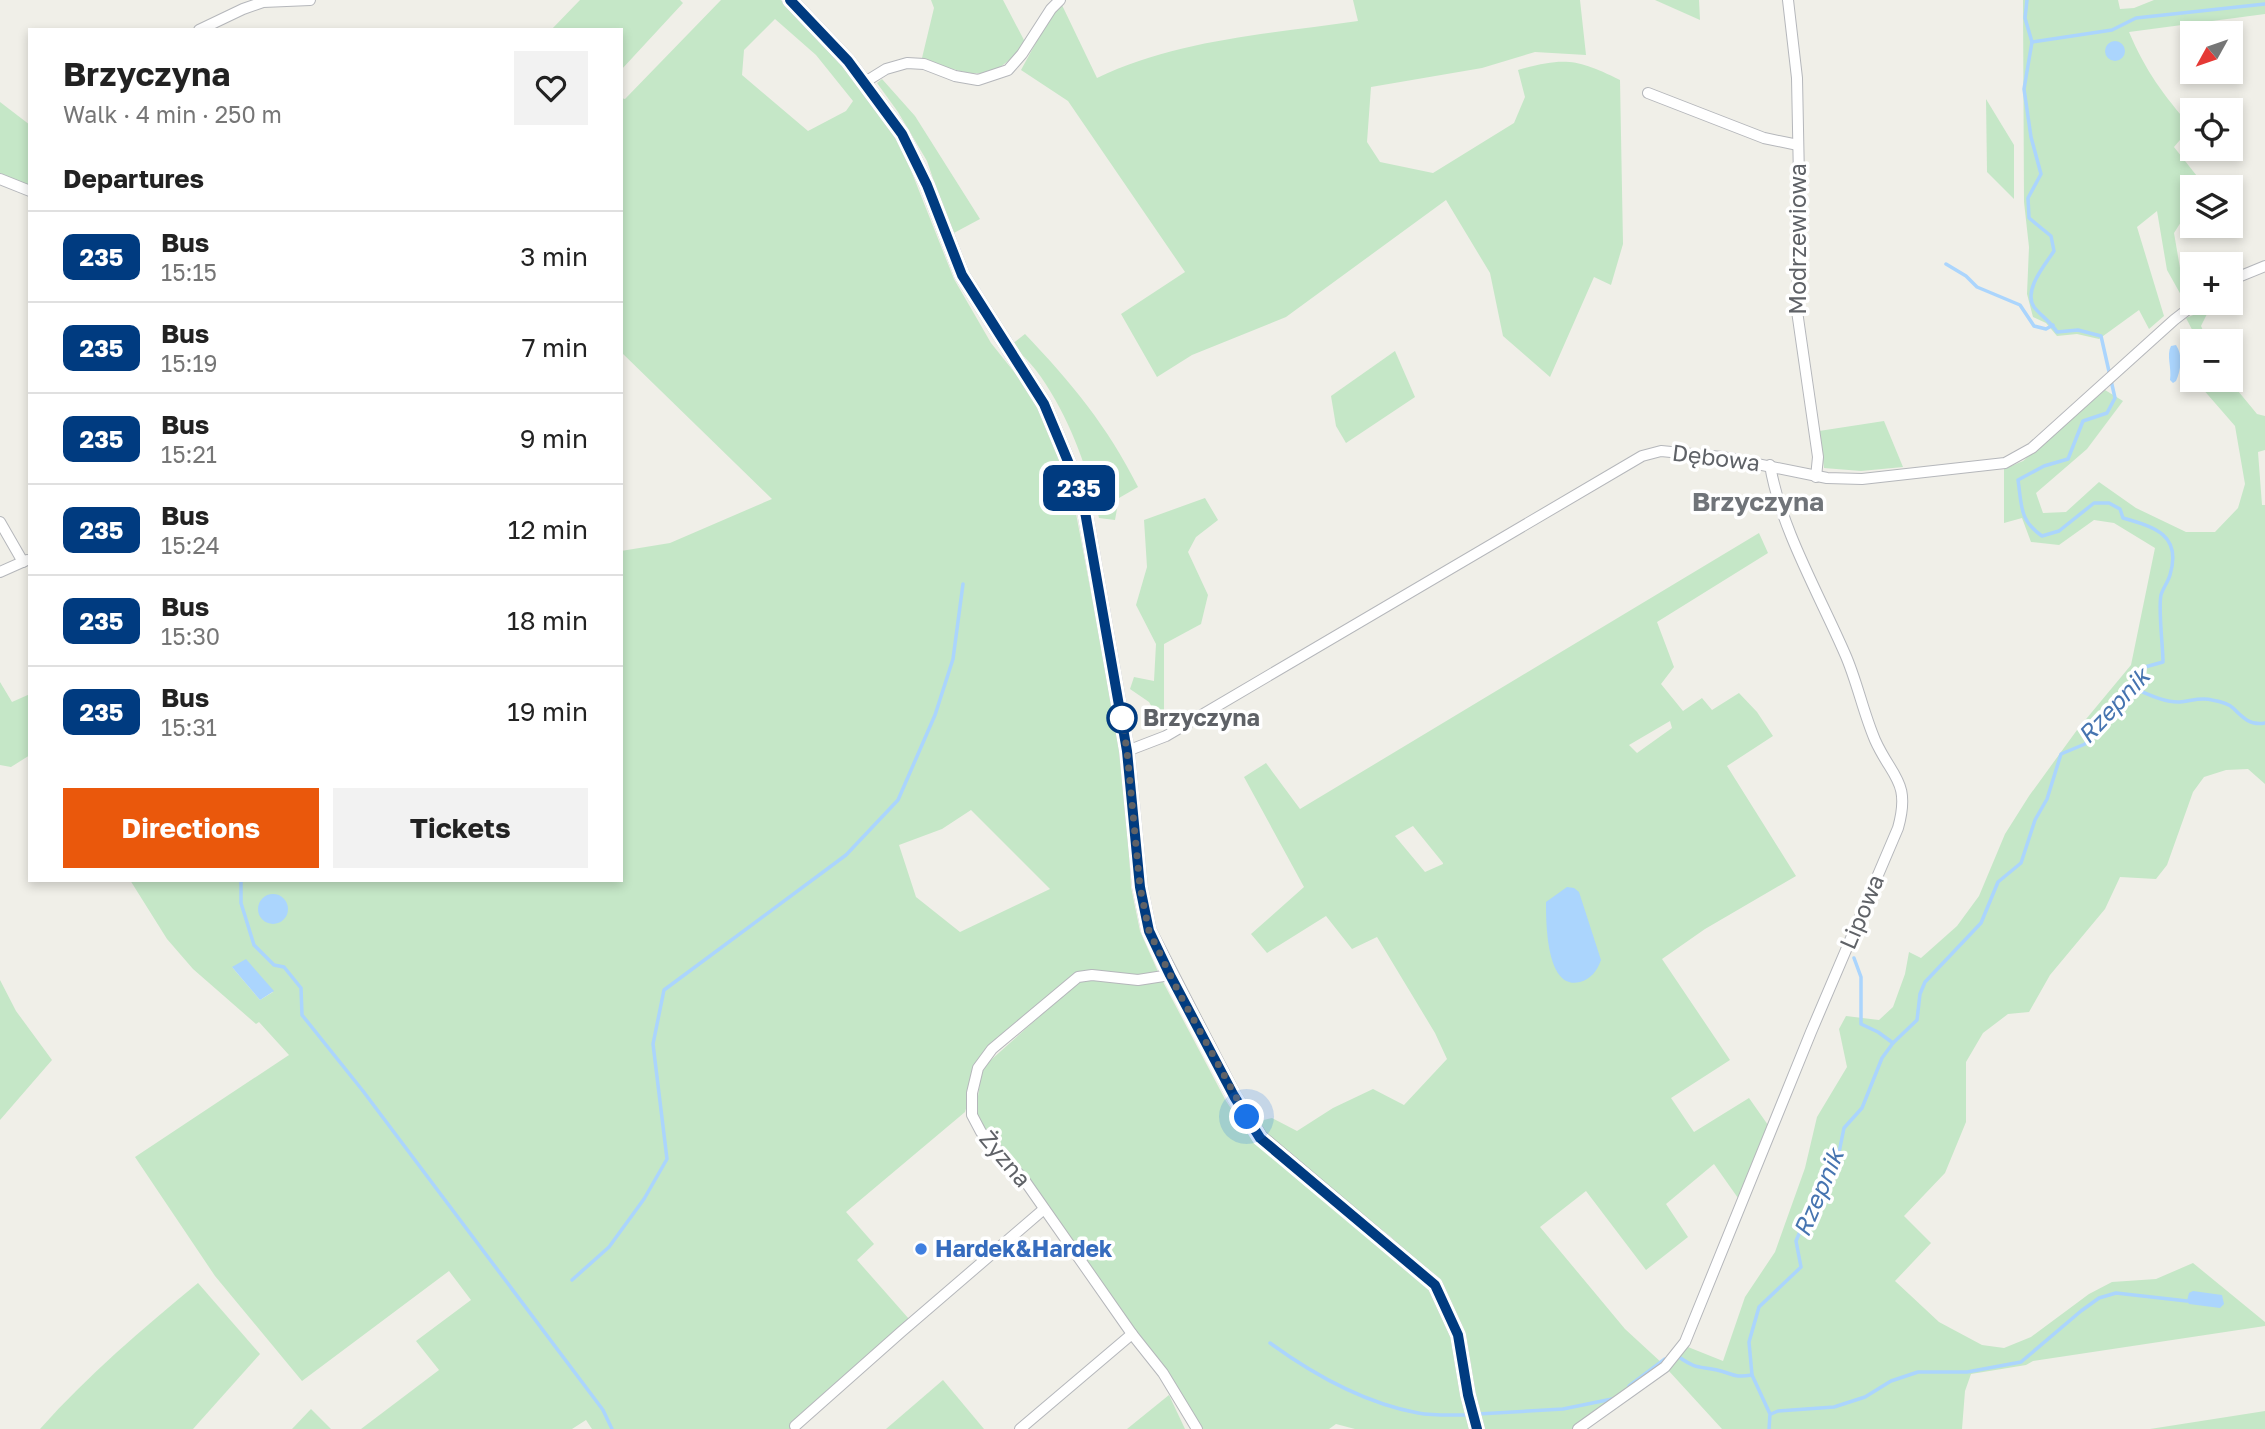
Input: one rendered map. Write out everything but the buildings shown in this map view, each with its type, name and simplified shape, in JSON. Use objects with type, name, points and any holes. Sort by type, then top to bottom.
[{"type":"street","points":[[204,28],[263,2],[310,0]]},
{"type":"street","points":[[790,0],[848,61],[902,134],[927,185],[962,275],[1044,404],[1077,483],[1084,506],[1127,751],[1140,887],[1149,931],[1170,975],[1234,1096],[1260,1138],[1435,1285],[1458,1335],[1477,1429]]},
{"type":"street","points":[[865,82],[886,69],[907,63],[924,64],[955,76],[978,80],[1008,70],[1060,0]]},
{"type":"street","name":"Modrzewiowa","points":[[1788,0],[1797,78],[1797,311],[1818,457],[1816,477]]},
{"type":"street","points":[[1648,93],[1764,138],[1798,145]]},
{"type":"street","points":[[0,179],[28,190]]},
{"type":"street","points":[[2243,275],[2265,266]]},
{"type":"street","name":"Dębowa","points":[[1127,751],[1166,736],[1642,456],[1661,451],[1722,457],[1816,477],[1861,479],[2005,463],[2032,448],[2182,315]]},
{"type":"street","name":"Lipowa","points":[[1578,1429],[1665,1367],[1685,1342],[1806,1044],[1898,828],[1904,805],[1900,783],[1875,741],[1847,658],[1775,495],[1770,466]]},
{"type":"street","points":[[0,522],[26,561],[0,572]]},
{"type":"street","name":"Żyzna","points":[[1170,975],[1138,980],[1092,975],[1077,977],[992,1049],[978,1068],[972,1093],[972,1115],[981,1132],[1025,1181],[1132,1334],[1163,1373],[1197,1429]]},
{"type":"street","points":[[795,1426],[1044,1209]]},
{"type":"street","points":[[1020,1429],[1132,1334]]},
{"type":"green space","points":[[580,0],[680,0],[683,3],[623,68],[623,28],[553,28]]},
{"type":"green space","points":[[721,0],[781,0],[867,93],[897,135],[954,279],[991,343],[1023,383],[1052,434],[1074,503],[1124,766],[1131,887],[1140,931],[1159,974],[1138,977],[1080,971],[989,1049],[965,1112],[846,1212],[874,1244],[857,1260],[909,1319],[790,1423],[794,1429],[592,1429],[586,1420],[572,1429],[361,1429],[439,1370],[416,1341],[471,1300],[449,1271],[302,1381],[215,1276],[135,1157],[289,1055],[259,1022],[256,1024],[193,969],[167,939],[131,882],[623,882],[623,551],[670,543],[772,499],[623,354],[623,98]],"holes":[[[775,19],[816,55],[853,101],[846,111],[808,131],[742,75],[744,50]],[[971,810],[1050,889],[960,932],[916,897],[899,845],[942,829]],[[232,967],[273,992],[260,1000]]]},
{"type":"green space","points":[[931,0],[1003,0],[1025,42],[1002,66],[978,73],[953,69],[922,58],[934,8]]},
{"type":"green space","points":[[1353,0],[1580,0],[1586,55],[1535,52],[1482,68],[1371,87],[1367,142],[1380,162],[1433,173],[1514,123],[1525,97],[1518,70],[1548,63],[1570,62],[1593,68],[1620,80],[1623,244],[1611,285],[1594,277],[1550,377],[1503,336],[1490,273],[1446,200],[1286,317],[1192,355],[1157,377],[1121,314],[1185,272],[1068,101],[1021,70],[1061,3],[1097,78],[1160,54],[1192,46],[1358,21]]},
{"type":"green space","points":[[1655,0],[1699,0],[1700,20]]},
{"type":"green space","points":[[2023,0],[2118,0],[2120,9],[2134,8],[2154,0],[2265,0],[2265,14],[2212,21],[2180,21],[2180,25],[2129,32],[2156,82],[2180,114],[2180,140],[2174,147],[2180,155],[2180,161],[2185,161],[2196,175],[2180,175],[2180,224],[2174,233],[2180,268],[2180,293],[2167,270],[2157,211],[2137,227],[2164,316],[2149,329],[2139,310],[2099,339],[2077,334],[2057,336],[2046,323],[2033,317],[2027,294],[2029,247],[2024,202]]},
{"type":"green space","points":[[882,79],[915,116],[980,219],[952,234],[927,161],[877,83]]},
{"type":"green space","points":[[1986,99],[2014,145],[2014,199],[1987,172]]},
{"type":"green space","points":[[0,102],[28,123],[28,186],[0,173]]},
{"type":"green space","points":[[2206,315],[2201,326],[2202,329],[2192,329],[2186,318]]},
{"type":"green space","points":[[1025,334],[1088,406],[1138,487],[1119,498],[1115,520],[1099,518],[1083,463],[1061,410],[1038,373],[1012,344]]},
{"type":"green space","points":[[1395,351],[1415,397],[1346,443],[1336,426],[1331,396]]},
{"type":"green space","points":[[2105,390],[2123,401],[2087,449],[2036,493],[2043,513],[2066,512],[2099,482],[2136,508],[2186,532],[2215,532],[2238,508],[2245,484],[2235,426],[2205,392],[2239,392],[2257,414],[2265,416],[2265,450],[2258,452],[2262,505],[2265,505],[2265,784],[2248,769],[2226,770],[2204,777],[2193,792],[2167,865],[2156,879],[2120,877],[2105,909],[2050,975],[2029,1012],[2008,1014],[1983,1033],[1966,1062],[1966,1122],[1945,1173],[1904,1216],[1931,1243],[1895,1281],[1939,1322],[1982,1345],[2004,1348],[2031,1337],[2089,1294],[2112,1282],[2156,1279],[2193,1263],[2265,1322],[2265,1326],[2033,1361],[2026,1365],[1971,1374],[1965,1391],[1962,1429],[1722,1429],[1668,1370],[1688,1347],[1723,1361],[1745,1297],[1775,1252],[1805,1168],[1817,1117],[1847,1067],[1839,1029],[1846,1016],[1879,1020],[1893,1007],[1905,974],[1909,952],[1921,958],[1957,926],[1979,896],[2005,834],[2029,796],[2077,730],[2131,665],[2155,548],[2114,523],[2094,520],[2059,545],[2031,542],[2022,518],[2004,523],[2004,469],[2023,461]]},
{"type":"green space","points":[[1884,421],[1903,467],[1861,471],[1824,468],[1819,431]]},
{"type":"green space","points":[[1205,498],[1218,520],[1196,537],[1188,552],[1208,595],[1201,624],[1164,644],[1164,718],[1160,721],[1149,702],[1130,689],[1134,677],[1154,681],[1156,644],[1136,605],[1147,567],[1144,520]]},
{"type":"green space","points":[[1759,533],[1768,553],[1657,622],[1674,667],[1661,684],[1683,711],[1702,698],[1712,710],[1739,693],[1757,712],[1773,736],[1727,766],[1796,876],[1705,929],[1662,959],[1730,1060],[1671,1098],[1694,1132],[1749,1098],[1768,1125],[1738,1198],[1714,1164],[1666,1204],[1688,1237],[1646,1270],[1586,1191],[1540,1227],[1625,1329],[1663,1364],[1573,1429],[1485,1429],[1438,1282],[1390,1236],[1265,1136],[1255,1122],[1272,1118],[1297,1131],[1333,1108],[1373,1089],[1404,1105],[1447,1059],[1435,1033],[1377,937],[1352,949],[1326,916],[1267,953],[1251,934],[1304,887],[1244,777],[1266,763],[1300,809]],"holes":[[[1670,721],[1672,728],[1637,753],[1629,745]],[[1413,826],[1443,863],[1443,864],[1425,872],[1395,836]]]},
{"type":"green space","points":[[0,682],[12,702],[28,695],[28,756],[11,767],[0,765]]},
{"type":"green space","points":[[0,980],[16,1011],[52,1060],[0,1120]]},
{"type":"green space","points":[[1162,980],[1226,1101],[1251,1138],[1305,1186],[1382,1245],[1429,1287],[1455,1338],[1470,1429],[1355,1429],[1336,1424],[1329,1429],[1203,1429],[1022,1170],[983,1131],[976,1110],[982,1068],[1079,981]]},
{"type":"green space","points":[[198,1283],[260,1354],[193,1429],[40,1429],[116,1353]]},
{"type":"green space","points":[[943,1380],[984,1429],[886,1429]]},
{"type":"green space","points":[[1169,1395],[1185,1429],[1127,1429]]},
{"type":"green space","points":[[311,1409],[331,1429],[292,1429]]},
{"type":"green space","points":[[2265,1411],[2265,1429],[2150,1429]]},
{"type":"water","points":[[2115,41],[2122,44],[2125,51],[2122,58],[2115,61],[2108,58],[2105,51],[2108,44]]},
{"type":"water","points":[[2176,345],[2180,353],[2178,377],[2173,383],[2170,380],[2171,346]]},
{"type":"water","points":[[1567,887],[1579,892],[1601,960],[1593,974],[1580,982],[1569,982],[1560,976],[1554,966],[1548,939],[1546,902]]},
{"type":"water","points":[[273,894],[284,898],[288,909],[284,920],[273,924],[262,920],[258,909],[262,898]]},
{"type":"water","points":[[246,959],[274,991],[260,1000],[232,967]]},
{"type":"water","points":[[2193,1291],[2222,1295],[2224,1304],[2220,1308],[2189,1304],[2189,1293]]},
{"type":"waterway","name":"Rzepnik","points":[[1769,1429],[1770,1414],[1752,1375],[1749,1342],[1759,1307],[1801,1267],[1796,1241],[1815,1196],[1836,1167],[1844,1128],[1862,1108],[1882,1058],[1917,1020],[1920,994],[1925,982],[1981,923],[1998,882],[2021,863],[2035,820],[2047,799],[2061,754],[2085,744],[2145,667],[2163,662],[2160,601],[2173,561],[2169,542],[2163,535],[2146,525],[2123,518],[2120,509],[2109,503],[2094,503],[2059,531],[2042,536],[2029,524],[2021,505],[2018,480],[2044,466],[2068,459],[2083,421],[2107,413],[2115,398],[2101,336],[2078,330],[2057,332],[2031,300],[2036,278],[2054,251],[2051,236],[2029,218],[2028,198],[2041,174],[2031,137],[2024,89],[2032,42],[2025,18],[2027,0]]},
{"type":"waterway","points":[[2032,42],[2112,30],[2136,18],[2265,4]]},
{"type":"waterway","points":[[1946,264],[1966,276],[1977,287],[2020,305],[2034,326],[2046,329],[2053,325]]},
{"type":"waterway","points":[[572,1280],[609,1247],[644,1199],[667,1159],[653,1044],[664,990],[846,855],[898,800],[935,715],[953,659],[963,584]]},
{"type":"waterway","points":[[2128,686],[2167,701],[2217,701],[2231,707],[2251,722],[2265,723]]},
{"type":"waterway","points":[[241,882],[241,903],[254,945],[274,965],[284,967],[301,988],[302,1015],[363,1091],[603,1410],[612,1429]]},
{"type":"waterway","points":[[1854,958],[1861,977],[1861,1024],[1893,1043]]},
{"type":"waterway","points":[[1771,1414],[1778,1411],[1834,1407],[1865,1397],[1891,1381],[1918,1372],[1967,1372],[2021,1362],[2081,1311],[2099,1298],[2116,1293],[2187,1301]]},
{"type":"waterway","points":[[1270,1343],[1322,1377],[1378,1402],[1424,1414],[1468,1415]]},
{"type":"waterway","points":[[1679,1357],[1689,1364],[1737,1376],[1752,1375]]},
{"type":"waterway","points":[[1629,1386],[1665,1359]]},
{"type":"waterway","points":[[1478,1414],[1563,1409],[1612,1399]]},
{"type":"bus line","name":"235","points":[[790,0],[848,61],[902,134],[927,185],[962,275],[1044,404],[1077,483],[1084,506],[1127,751],[1140,887],[1149,931],[1170,975],[1234,1096],[1260,1138],[1386,1241],[1435,1285],[1458,1335],[1477,1429]]},
{"type":"place","name":"Brzyczyna","points":[[1122,718]]},
{"type":"place","name":"Hardek&Hardek","points":[[921,1249]]},
{"type":"district","name":"Brzyczyna","points":[[1758,502]]},
{"type":"route","points":[[1122,718],[1140,887],[1149,931],[1178,991],[1247,1117]]}]
